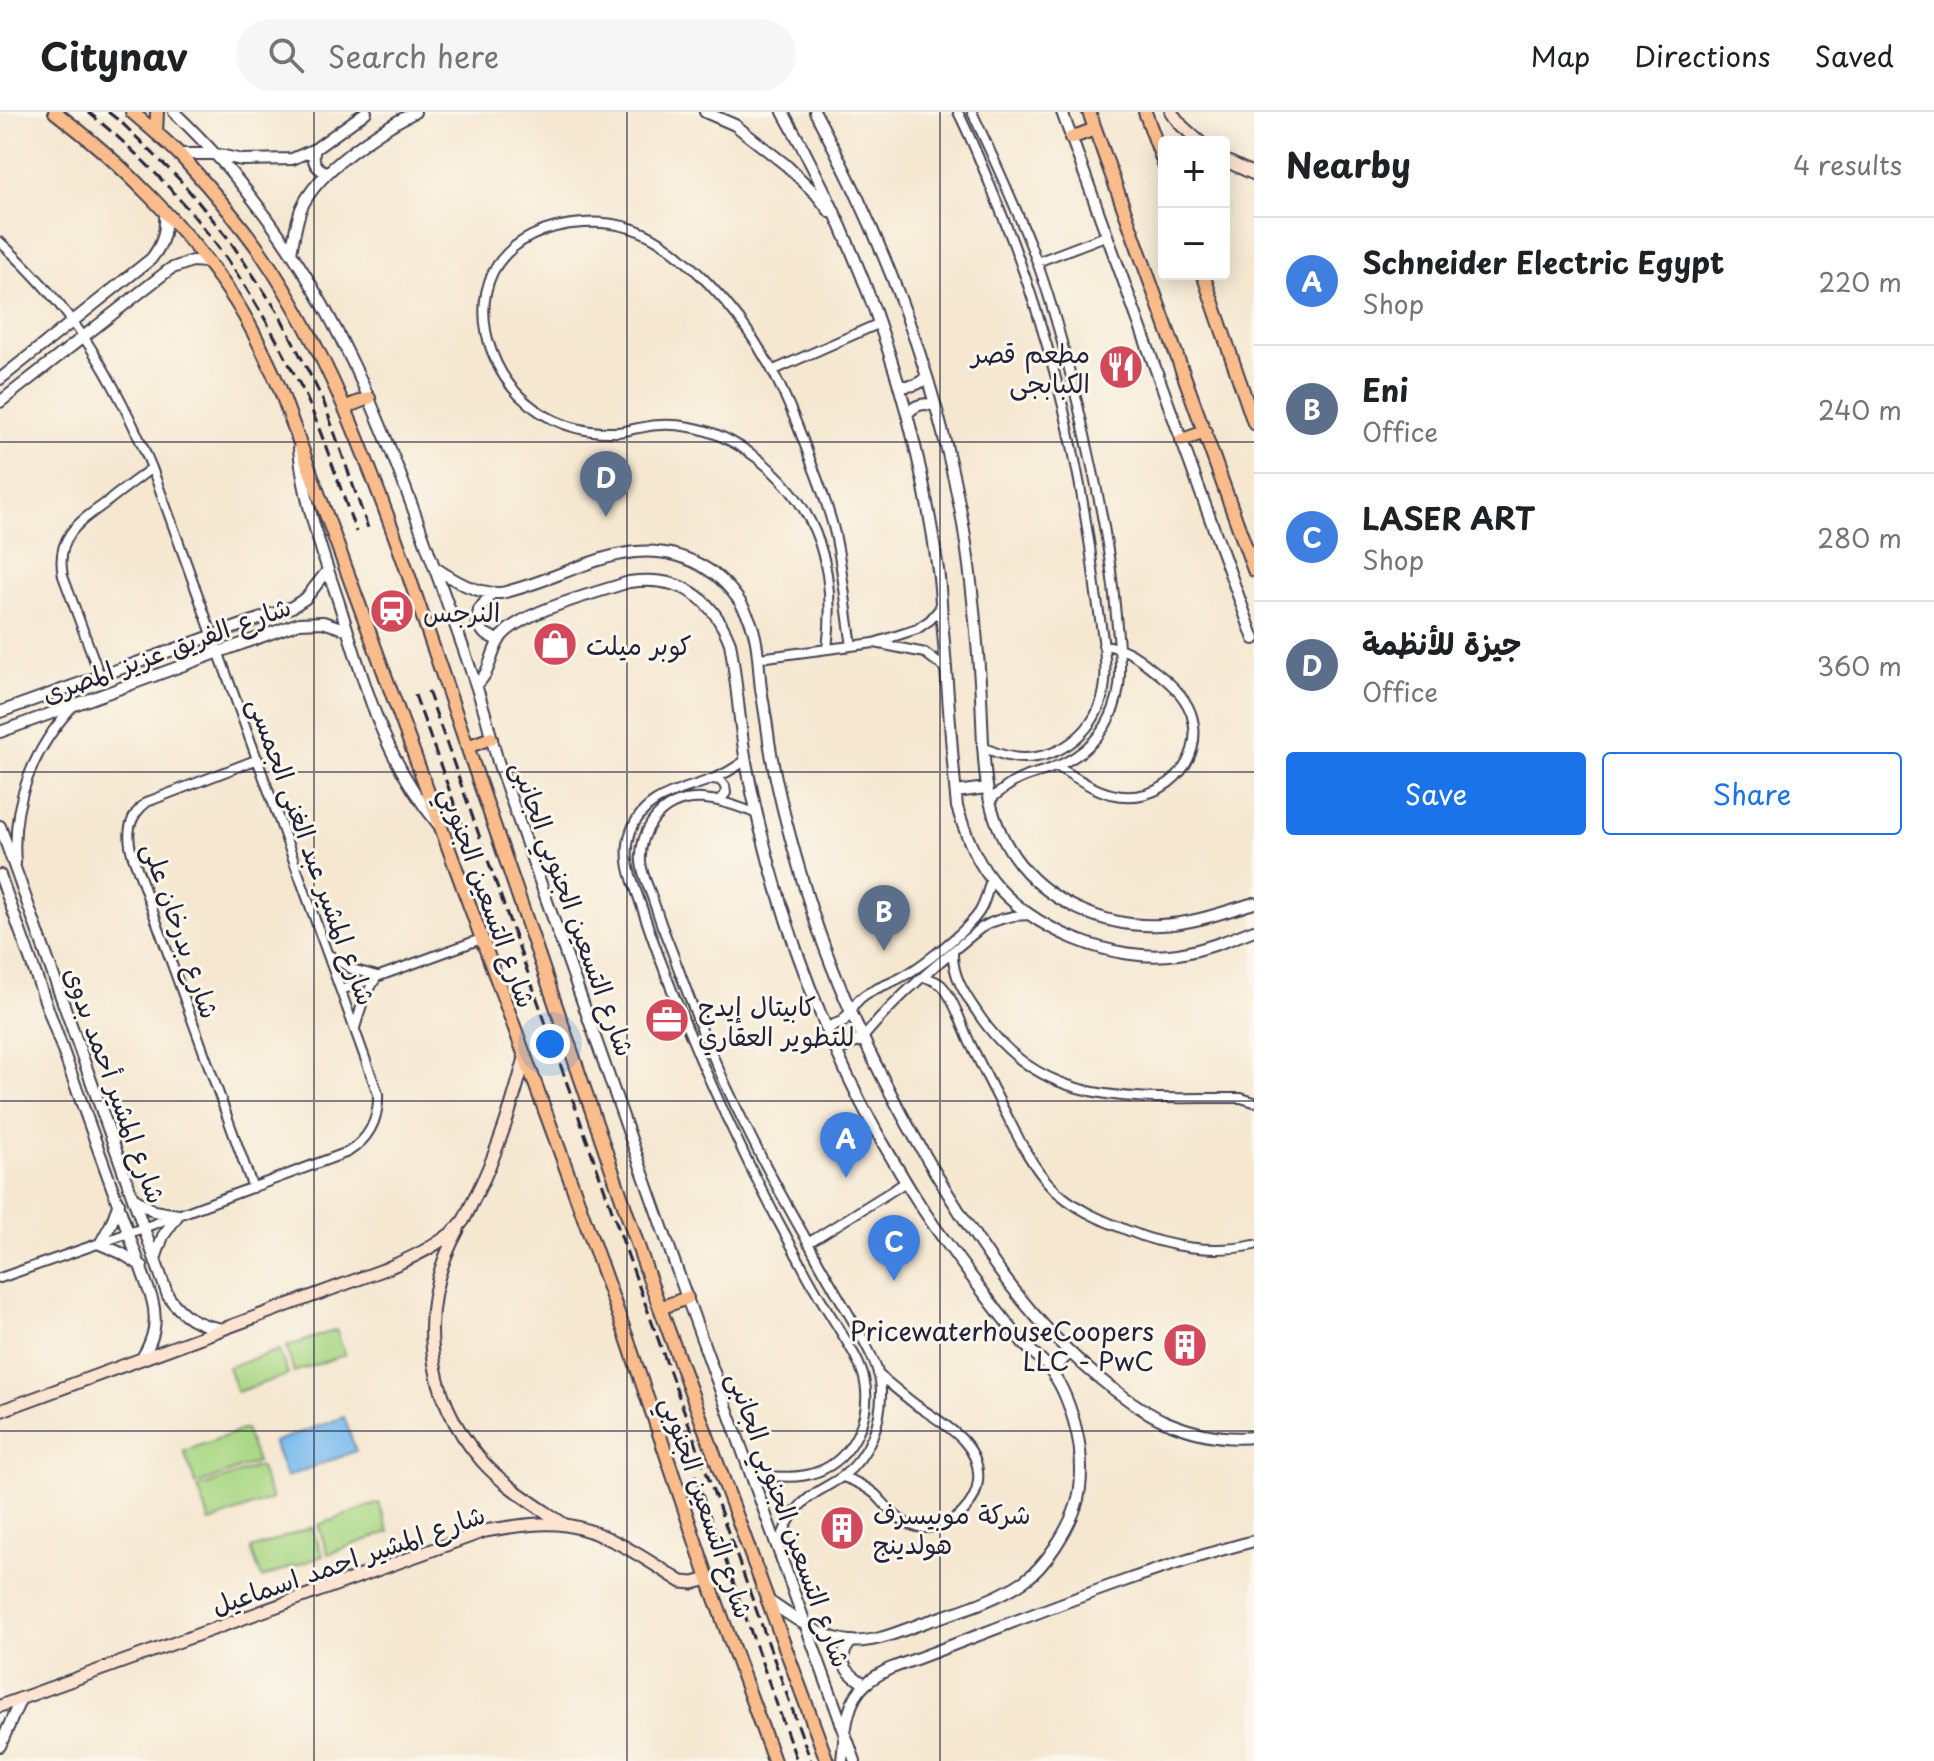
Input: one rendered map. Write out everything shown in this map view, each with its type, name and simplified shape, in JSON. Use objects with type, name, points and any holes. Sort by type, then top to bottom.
[{"type":"main road","name":"شارع التسعين الجنوبي","points":[[55,112],[100,149],[165,214],[207,262],[238,305],[265,355],[622,1324],[708,1579],[774,1761]]},
{"type":"main road","name":"شارع التسعين الجنوبي","points":[[132,112],[180,154],[262,255],[293,304],[346,407],[379,491],[660,1308],[827,1761]]},
{"type":"main road","points":[[156,133],[157,112]]},
{"type":"main road","points":[[1089,112],[1254,570]]},
{"type":"main road","points":[[1145,112],[1158,148]]},
{"type":"main road","points":[[1171,112],[1193,136]]},
{"type":"main road","points":[[1071,138],[1095,129]]},
{"type":"main road","points":[[1230,163],[1253,173]]},
{"type":"main road","points":[[1205,280],[1254,423]]},
{"type":"main road","points":[[346,407],[369,398]]},
{"type":"main road","points":[[1182,440],[1205,432]]},
{"type":"main road","points":[[467,747],[491,738]]},
{"type":"main road","points":[[525,1058],[498,1147],[445,1256],[434,1290],[430,1317],[431,1343],[445,1401],[466,1440],[501,1479],[565,1525]]},
{"type":"main road","points":[[0,1411],[403,1262],[462,1222]]},
{"type":"main road","points":[[432,1245],[441,1247],[445,1256]]},
{"type":"main road","points":[[660,1308],[687,1298]]},
{"type":"main road","points":[[525,1525],[535,1517],[537,1506]]},
{"type":"main road","name":"شارع المشير احمد اسماعيل","points":[[1,1708],[21,1698],[485,1531],[525,1525],[565,1525],[618,1543],[682,1582],[708,1579]]},
{"type":"street","name":"شارع التسعين الجنوبي الجانبى","points":[[174,112],[256,203],[291,252],[324,305],[397,465],[687,1298],[855,1761]]},
{"type":"street","points":[[180,154],[215,154],[242,160],[292,159],[315,149],[366,112]]},
{"type":"street","points":[[291,252],[301,209],[327,173],[378,134],[415,112]]},
{"type":"street","points":[[705,112],[735,125],[786,165],[816,194],[842,227]]},
{"type":"street","points":[[783,112],[842,227],[880,323],[908,413],[939,574],[957,807],[979,862],[991,879],[1031,915],[1076,940],[1107,950],[1141,956],[1176,955],[1210,947],[1254,930]]},
{"type":"street","points":[[815,112],[883,254],[905,309],[935,406],[961,513],[981,684],[986,788],[1002,838],[1015,858],[1049,892],[1098,917],[1129,925],[1188,921],[1254,903]]},
{"type":"street","points":[[958,112],[986,174],[1027,282],[1057,383],[1079,476],[1105,667],[1105,688],[1099,707],[1090,725],[1078,738],[1042,756],[1021,758],[1001,755],[982,747]]},
{"type":"street","points":[[972,112],[1037,262],[1073,379],[1114,586],[1121,679],[1110,719],[1083,751],[1056,766],[1019,780],[989,801]]},
{"type":"street","points":[[1062,112],[1254,639]]},
{"type":"street","points":[[315,149],[313,161],[327,173]]},
{"type":"street","points":[[986,174],[998,168]]},
{"type":"street","points":[[0,379],[151,259],[163,241],[165,214]]},
{"type":"street","points":[[827,649],[830,604],[823,554],[812,523],[789,486],[769,467],[711,432],[687,426],[663,424],[600,432],[559,423],[540,413],[515,391],[492,353],[484,320],[487,287],[502,259],[516,245],[533,235],[578,223],[628,227],[651,236],[683,257],[716,291],[774,370],[804,443],[835,535],[852,646]]},
{"type":"street","points":[[1037,262],[1108,235]]},
{"type":"street","name":"شارع المشير عبد الغنى الجمسى","points":[[0,242],[84,335],[121,399],[152,468],[378,1094],[376,1117],[370,1131],[348,1152],[0,1278]]},
{"type":"street","points":[[0,402],[170,269],[192,261],[207,262]]},
{"type":"street","points":[[774,370],[880,323]]},
{"type":"street","points":[[900,385],[915,386],[926,377]]},
{"type":"street","points":[[908,413],[920,404],[935,406]]},
{"type":"street","points":[[298,439],[307,497],[328,570],[385,740],[415,794],[439,826]]},
{"type":"street","points":[[100,676],[63,576],[62,551],[78,523],[152,468]]},
{"type":"street","points":[[434,567],[472,589],[491,594],[510,591],[619,553],[651,550],[691,560],[725,584],[739,600],[755,637],[771,752],[811,908],[862,1039],[899,1111],[970,1229],[1043,1326],[1069,1353],[1139,1408],[1189,1430],[1216,1436],[1254,1437]]},
{"type":"street","name":"شارع الفريق عزيز المصرى","points":[[0,712],[300,603],[328,570]]},
{"type":"street","points":[[476,685],[487,673],[499,641],[512,626],[523,619],[629,582],[661,580],[684,588],[716,614],[730,643],[746,760],[775,881],[798,954],[837,1051],[875,1128],[940,1235],[1026,1347],[1052,1371],[1068,1402],[1082,1461],[1077,1504],[1052,1553],[1026,1580],[990,1600],[875,1639],[852,1641],[805,1625],[766,1599]]},
{"type":"street","points":[[491,594],[479,610],[477,623],[484,633],[499,641]]},
{"type":"street","points":[[759,658],[874,643],[917,629],[941,607]]},
{"type":"street","name":"شارع الفريق عزيز المصرى","points":[[0,732],[307,621],[323,622],[347,630]]},
{"type":"street","points":[[874,643],[917,650],[933,657],[946,669]]},
{"type":"street","points":[[1056,766],[1106,793],[1132,797],[1161,790],[1176,778],[1187,763],[1193,747],[1194,731],[1184,699],[1155,670],[1119,646],[1103,645]]},
{"type":"street","points":[[18,876],[16,829],[25,783],[45,740],[75,704]]},
{"type":"street","name":"شارع بدرخان على","points":[[253,1188],[132,854],[128,831],[135,814],[147,802],[258,759]]},
{"type":"street","points":[[746,760],[712,779],[671,792],[647,807],[631,831],[627,859],[650,934],[715,1094],[753,1174],[857,1359],[864,1379],[866,1400],[856,1438],[846,1453],[832,1465],[815,1473],[797,1476],[750,1474]]},
{"type":"street","points":[[712,779],[720,780],[725,786],[726,793],[719,801]]},
{"type":"street","points":[[956,792],[986,788]]},
{"type":"street","points":[[757,814],[719,801],[692,798],[675,803],[660,814],[646,833],[641,847],[641,861],[673,956],[714,1059],[808,1243],[863,1340],[881,1388],[874,1434],[866,1449],[843,1477],[806,1499],[796,1510],[781,1536],[778,1551]]},
{"type":"street","name":"شارع المشير أحمد بدوى","points":[[0,826],[168,1296],[176,1307],[197,1323],[222,1329]]},
{"type":"street","name":"شارع المشير أحمد بدوى","points":[[0,875],[5,900],[142,1266],[155,1311],[153,1336],[142,1358]]},
{"type":"street","points":[[827,1028],[842,1022],[861,996],[904,977],[965,930],[980,911],[991,879]]},
{"type":"street","points":[[837,1051],[862,1039],[924,977],[992,921],[1031,915]]},
{"type":"street","points":[[341,990],[481,939]]},
{"type":"street","points":[[953,951],[957,979],[986,1027],[1017,1057],[1050,1078],[1076,1089],[1103,1095],[1241,1098],[1254,1102]]},
{"type":"street","points":[[329,955],[352,969],[377,976]]},
{"type":"street","points":[[355,1028],[363,1001],[377,976]]},
{"type":"street","points":[[924,977],[934,980],[946,990],[1020,1140],[1039,1172],[1071,1204],[1140,1236],[1170,1243],[1217,1250],[1254,1245]]},
{"type":"street","points":[[715,1094],[728,1089]]},
{"type":"street","points":[[808,1243],[906,1182]]},
{"type":"street","points":[[133,1198],[154,1211],[178,1215],[163,1236],[155,1261]]},
{"type":"street","points":[[119,1203],[100,1244],[142,1266]]},
{"type":"street","points":[[822,1301],[836,1292]]},
{"type":"street","points":[[1052,1371],[1069,1353]]},
{"type":"street","points":[[843,1477],[867,1488],[898,1519],[923,1528],[938,1526],[958,1516],[976,1492],[979,1477],[977,1463],[963,1440],[878,1374]]},
{"type":"street","points":[[842,1761],[851,1706],[865,1684],[889,1669],[1188,1559],[1254,1541]]},
{"type":"street","points":[[852,1641],[846,1647],[844,1665],[849,1673],[865,1684]]},
{"type":"street","points":[[0,1746],[21,1698]]},
{"type":"green space","points":[[336,1330],[345,1355],[294,1372],[286,1347]]},
{"type":"green space","points":[[279,1350],[288,1375],[237,1392],[228,1367]]},
{"type":"green space","points":[[245,1429],[257,1462],[196,1485],[184,1451]]},
{"type":"green space","points":[[259,1466],[272,1499],[210,1522],[198,1488]]},
{"type":"green space","points":[[379,1503],[389,1532],[328,1554],[318,1525]]},
{"type":"green space","points":[[312,1527],[323,1556],[262,1578],[251,1549]]},
{"type":"water","points":[[344,1417],[356,1451],[286,1477],[273,1442]]},
{"type":"railway","points":[[88,112],[149,166],[176,196],[202,226],[248,291],[308,400],[356,532]]},
{"type":"railway","points":[[108,112],[180,180],[228,238],[278,312],[323,400],[368,528]]},
{"type":"railway","points":[[428,691],[811,1761]]},
{"type":"railway","points":[[415,695],[475,861]]},
{"type":"railway","points":[[695,1475],[797,1761]]},
{"type":"place","name":"مطعم قصر الكبابجى","points":[[1121,367]]},
{"type":"place","name":"جيزة للأنظمة","points":[[606,517]]},
{"type":"place","name":"النرجس","points":[[392,611]]},
{"type":"place","name":"كوبر ميلت","points":[[555,644]]},
{"type":"place","name":"Eni","points":[[884,951]]},
{"type":"place","name":"كابيتال إيدج للتطوير العقاري","points":[[667,1020]]},
{"type":"place","name":"Schneider Electric Egypt","points":[[846,1178]]},
{"type":"place","name":"LASER ART","points":[[894,1281]]},
{"type":"place","name":"PricewaterhouseCoopers LLC - PwC","points":[[1185,1345]]},
{"type":"place","name":"شركة موبيسرف هولدينج","points":[[842,1528]]}]
